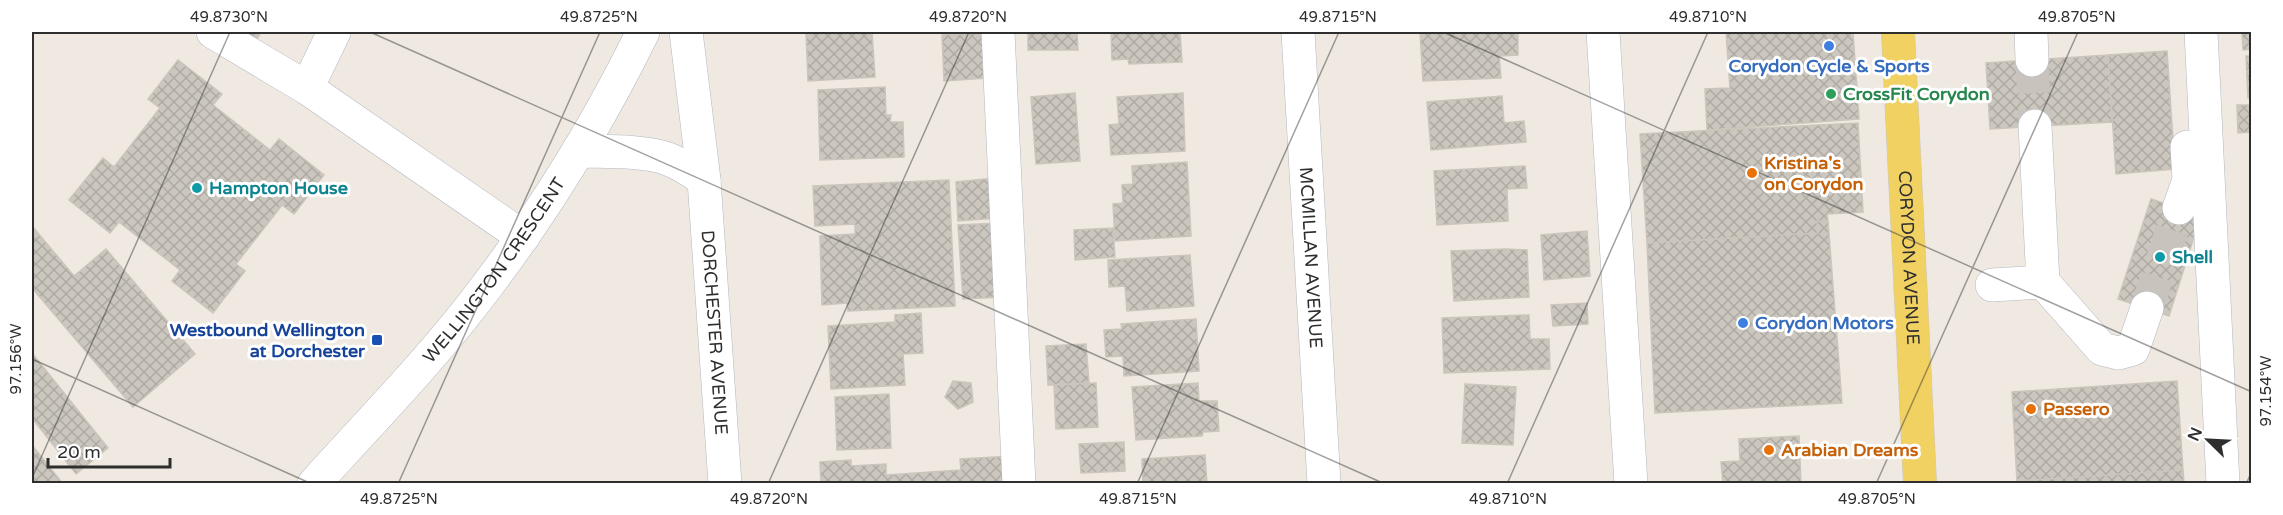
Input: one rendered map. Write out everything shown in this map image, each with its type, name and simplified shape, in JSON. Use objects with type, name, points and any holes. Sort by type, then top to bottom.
[{"type":"main road","name":"CORYDON AVENUE","points":[[1898,32],[1920,483]]},
{"type":"street","points":[[213,32],[307,88],[523,237]]},
{"type":"street","points":[[307,88],[334,32]]},
{"type":"street","name":"WELLINGTON CRESCENT","points":[[314,483],[430,356],[477,300],[523,237],[578,151],[643,32]]},
{"type":"street","name":"DORCHESTER AVENUE","points":[[686,32],[704,180],[725,483]]},
{"type":"street","points":[[998,32],[1019,483]]},
{"type":"street","name":"MCMILLAN AVENUE","points":[[1298,32],[1324,483]]},
{"type":"street","points":[[1603,32],[1631,483]]},
{"type":"street","points":[[2179,208],[2189,180],[2180,32]]},
{"type":"street","points":[[2201,32],[2223,483]]},
{"type":"street","points":[[2036,126],[2043,282],[2102,349],[2118,353],[2133,349],[2147,308]]},
{"type":"street","points":[[578,151],[667,158],[704,180]]},
{"type":"street","points":[[1992,285],[2043,282]]},
{"type":"building","points":[[244,32],[261,32],[257,39]]},
{"type":"building","points":[[806,32],[872,32],[875,77],[808,81]]},
{"type":"building","points":[[1028,32],[1077,32],[1078,50],[1028,50]]},
{"type":"building","points":[[1111,32],[1180,32],[1182,62],[1129,64],[1128,59],[1112,60]]},
{"type":"building","points":[[1420,32],[1518,32],[1518,55],[1499,56],[1501,78],[1423,81]]},
{"type":"building","points":[[1726,32],[1853,32],[1859,119],[1707,130],[1705,89],[1730,88]]},
{"type":"building","points":[[2242,32],[2252,32],[2252,49],[2243,50]]},
{"type":"building","points":[[985,33],[987,78],[944,81],[942,35]]},
{"type":"building","points":[[2167,51],[2175,169],[2116,174],[2108,55]]},
{"type":"building","points":[[2108,55],[2112,122],[1990,129],[1986,63]]},
{"type":"building","points":[[2246,56],[2252,56],[2252,98],[2248,98]]},
{"type":"building","name":"Hampton House","points":[[178,60],[222,94],[213,105],[270,150],[279,139],[324,175],[294,214],[282,205],[236,264],[245,271],[213,313],[172,281],[180,270],[119,222],[110,233],[69,200],[103,158],[114,167],[160,108],[148,99]]},
{"type":"building","points":[[885,87],[886,115],[891,115],[890,122],[903,122],[904,157],[820,160],[818,90]]},
{"type":"building","points":[[1075,93],[1080,161],[1036,164],[1031,97]]},
{"type":"building","points":[[1183,93],[1185,151],[1111,155],[1109,125],[1119,124],[1117,97]]},
{"type":"building","points":[[1502,96],[1504,123],[1524,121],[1526,142],[1431,150],[1427,102]]},
{"type":"building","points":[[2237,105],[2252,105],[2252,132],[2238,133]]},
{"type":"building","name":"Kristina's on Corydon","points":[[1858,123],[1863,212],[1827,214],[1828,221],[1817,221],[1818,233],[1647,243],[1640,134]]},
{"type":"building","points":[[1187,162],[1191,236],[1115,241],[1113,204],[1123,203],[1122,185],[1133,184],[1132,166]]},
{"type":"building","points":[[1525,166],[1527,188],[1507,189],[1508,221],[1437,225],[1434,171]]},
{"type":"building","points":[[995,178],[998,218],[958,221],[956,182]]},
{"type":"building","points":[[949,180],[955,306],[848,311],[847,303],[822,305],[820,236],[855,234],[855,224],[815,226],[813,186]]},
{"type":"building","name":"Shell","points":[[2151,199],[2201,215],[2169,316],[2118,299]]},
{"type":"building","name":"Corydon Motors","points":[[1817,221],[1828,221],[1842,403],[1655,413],[1647,243],[1818,233]]},
{"type":"building","points":[[997,223],[1002,297],[963,299],[958,225]]},
{"type":"building","points":[[32,226],[74,276],[106,249],[195,354],[133,407],[32,288]]},
{"type":"building","points":[[1113,228],[1115,257],[1075,260],[1074,230]]},
{"type":"building","points":[[1587,231],[1590,276],[1544,280],[1541,235]]},
{"type":"building","points":[[1527,250],[1529,297],[1454,301],[1451,251]]},
{"type":"building","points":[[1190,255],[1194,306],[1127,311],[1125,286],[1109,287],[1108,260]]},
{"type":"building","points":[[1587,303],[1588,324],[1553,326],[1551,305]]},
{"type":"building","points":[[921,313],[923,353],[903,354],[905,385],[831,389],[828,326],[895,322],[895,315]]},
{"type":"building","points":[[1529,315],[1530,339],[1549,339],[1550,369],[1444,373],[1442,318]]},
{"type":"building","points":[[1196,319],[1199,371],[1124,376],[1123,356],[1106,357],[1104,330],[1122,329],[1121,324]]},
{"type":"building","points":[[1086,344],[1089,383],[1048,385],[1046,346]]},
{"type":"building","points":[[32,353],[108,448],[76,474],[32,418]]},
{"type":"building","points":[[953,381],[971,383],[973,402],[958,409],[945,397]]},
{"type":"building","points":[[2177,381],[2183,470],[2017,481],[2012,392]]},
{"type":"building","points":[[1096,383],[1098,427],[1056,429],[1054,385]]},
{"type":"building","points":[[1198,383],[1199,401],[1217,401],[1219,431],[1203,432],[1202,436],[1136,440],[1132,387]]},
{"type":"building","points":[[1465,384],[1516,387],[1513,445],[1462,443]]},
{"type":"building","points":[[889,394],[891,448],[837,450],[835,397]]},
{"type":"building","name":"Arabian Dreams","points":[[1799,436],[1801,484],[1723,484],[1721,462],[1740,461],[1739,439]]},
{"type":"building","points":[[1124,442],[1125,471],[1081,473],[1079,444]]},
{"type":"building","points":[[32,445],[63,484],[32,484]]},
{"type":"building","points":[[1205,455],[1207,484],[1143,484],[1142,459]]},
{"type":"building","points":[[1013,456],[1015,484],[821,484],[820,462],[851,460],[851,466],[886,464],[886,475],[961,470],[960,459]]},
{"type":"building","points":[[2183,470],[2184,484],[2017,484],[2017,481]]},
{"type":"tunnel","points":[[2032,60],[2035,126]]},
{"type":"tunnel","points":[[2147,308],[2179,208]]},
{"type":"place","name":"Corydon Cycle & Sports","points":[[1829,46]]},
{"type":"place","name":"CrossFit Corydon","points":[[1831,94]]},
{"type":"place","name":"Kristina's on Corydon","points":[[1752,173]]},
{"type":"place","name":"Hampton House","points":[[197,188]]},
{"type":"place","name":"Shell","points":[[2160,257]]},
{"type":"place","name":"Corydon Motors","points":[[1743,323]]},
{"type":"place","name":"Westbound Wellington at Dorchester","points":[[377,340]]},
{"type":"place","name":"Passero","points":[[2031,409]]},
{"type":"place","name":"Arabian Dreams","points":[[1769,450]]}]
